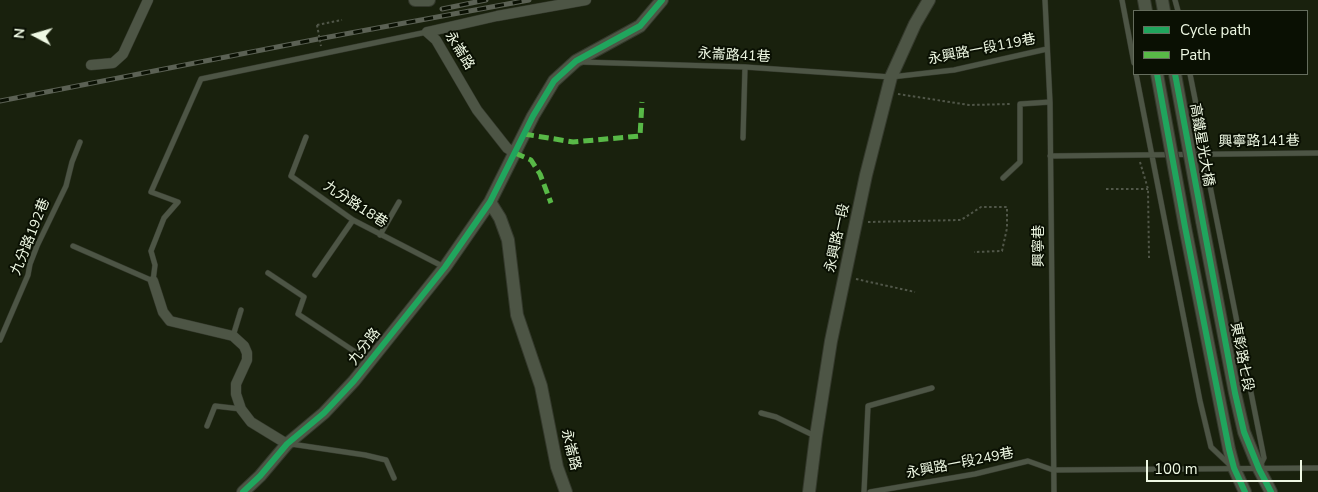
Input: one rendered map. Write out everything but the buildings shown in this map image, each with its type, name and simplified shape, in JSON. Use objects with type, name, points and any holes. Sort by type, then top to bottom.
[{"type":"street","points":[[91,65],[113,63],[123,54],[148,0]]},
{"type":"street","points":[[415,0],[429,0]]},
{"type":"street","points":[[427,32],[497,16],[586,0]]},
{"type":"street","points":[[490,202],[532,116],[554,81],[576,61],[640,26],[662,0]]},
{"type":"street","name":"永興路一段","points":[[809,492],[830,342],[887,92],[891,77],[915,24],[929,0]]},
{"type":"street","name":"永崙路","points":[[427,32],[436,40],[477,110],[507,148],[515,153]]},
{"type":"street","points":[[1158,75],[1185,227],[1234,468],[1245,492]]},
{"type":"street","name":"高鐵星光大橋","points":[[1175,75],[1202,222]]},
{"type":"street","name":"永崙路","points":[[490,202],[500,218],[508,240],[517,315],[541,386],[557,466],[566,492]]},
{"type":"street","name":"九分路","points":[[243,492],[260,476],[287,444],[324,413],[354,381],[444,268],[490,202]]},
{"type":"street","name":"東彰路七段","points":[[1202,222],[1244,432],[1259,469],[1271,492]]},
{"type":"street","points":[[153,282],[163,312],[170,321],[233,336],[244,346],[247,360],[236,384],[236,394],[241,409],[251,422],[287,444]]},
{"type":"lane","name":"興寧巷","points":[[1044,0],[1050,102],[1054,492]]},
{"type":"lane","points":[[1122,0],[1133,58]]},
{"type":"lane","name":"永崙路","points":[[153,282],[155,266],[151,251],[164,218],[178,202],[151,192],[201,79],[427,32]]},
{"type":"lane","name":"永興路一段119巷","points":[[891,77],[954,70],[1047,49]]},
{"type":"lane","name":"永崙路41巷","points":[[576,61],[745,68],[891,77]]},
{"type":"lane","points":[[743,138],[745,68]]},
{"type":"lane","points":[[1136,75],[1211,447],[1234,468]]},
{"type":"lane","points":[[1190,75],[1206,154],[1209,181],[1264,458],[1259,469]]},
{"type":"lane","points":[[1003,178],[1020,162],[1020,104],[1050,102]]},
{"type":"lane","name":"九分路18巷","points":[[306,138],[291,176],[353,220],[444,268]]},
{"type":"lane","name":"九分路192巷","points":[[0,340],[28,275],[37,246],[66,186],[72,162],[80,142]]},
{"type":"lane","name":"興寧路141巷","points":[[1050,156],[1318,152]]},
{"type":"lane","points":[[380,235],[398,202]]},
{"type":"lane","points":[[315,274],[353,220]]},
{"type":"lane","points":[[73,246],[153,282]]},
{"type":"lane","points":[[268,272],[304,297],[298,314],[370,361]]},
{"type":"lane","points":[[233,336],[241,310]]},
{"type":"lane","points":[[864,492],[868,406],[932,388]]},
{"type":"lane","points":[[207,426],[215,406],[241,409]]},
{"type":"lane","points":[[761,413],[776,417],[816,436]]},
{"type":"lane","points":[[287,444],[366,455],[386,460],[394,478]]},
{"type":"lane","name":"永興路一段249巷","points":[[870,492],[975,474],[1028,461],[1053,470]]},
{"type":"lane","points":[[1053,470],[1318,468]]},
{"type":"path","points":[[321,46],[317,25],[342,20]]},
{"type":"path","points":[[887,92],[969,106],[1020,104]]},
{"type":"path","points":[[1138,154],[1148,189],[1149,258]]},
{"type":"path","points":[[1106,189],[1148,189]]},
{"type":"path","points":[[857,222],[961,220],[981,207],[1007,207],[1002,250],[974,252]]},
{"type":"path","points":[[845,276],[915,292]]},
{"type":"railway","points":[[442,9],[486,0]]},
{"type":"railway","points":[[0,101],[529,0]]},
{"type":"marked path","points":[[524,134],[573,142],[640,136],[642,102]]},
{"type":"marked path","points":[[515,153],[531,160],[540,174],[551,203]]},
{"type":"cycle path","points":[[243,492],[260,476],[287,444],[324,413],[354,381],[445,267],[490,202],[533,116],[554,81],[576,61],[640,26],[662,0]]},
{"type":"cycle path","points":[[1157,75],[1229,449],[1234,468],[1245,492]]},
{"type":"cycle path","points":[[1175,75],[1235,393],[1244,432],[1259,469],[1271,492]]}]
